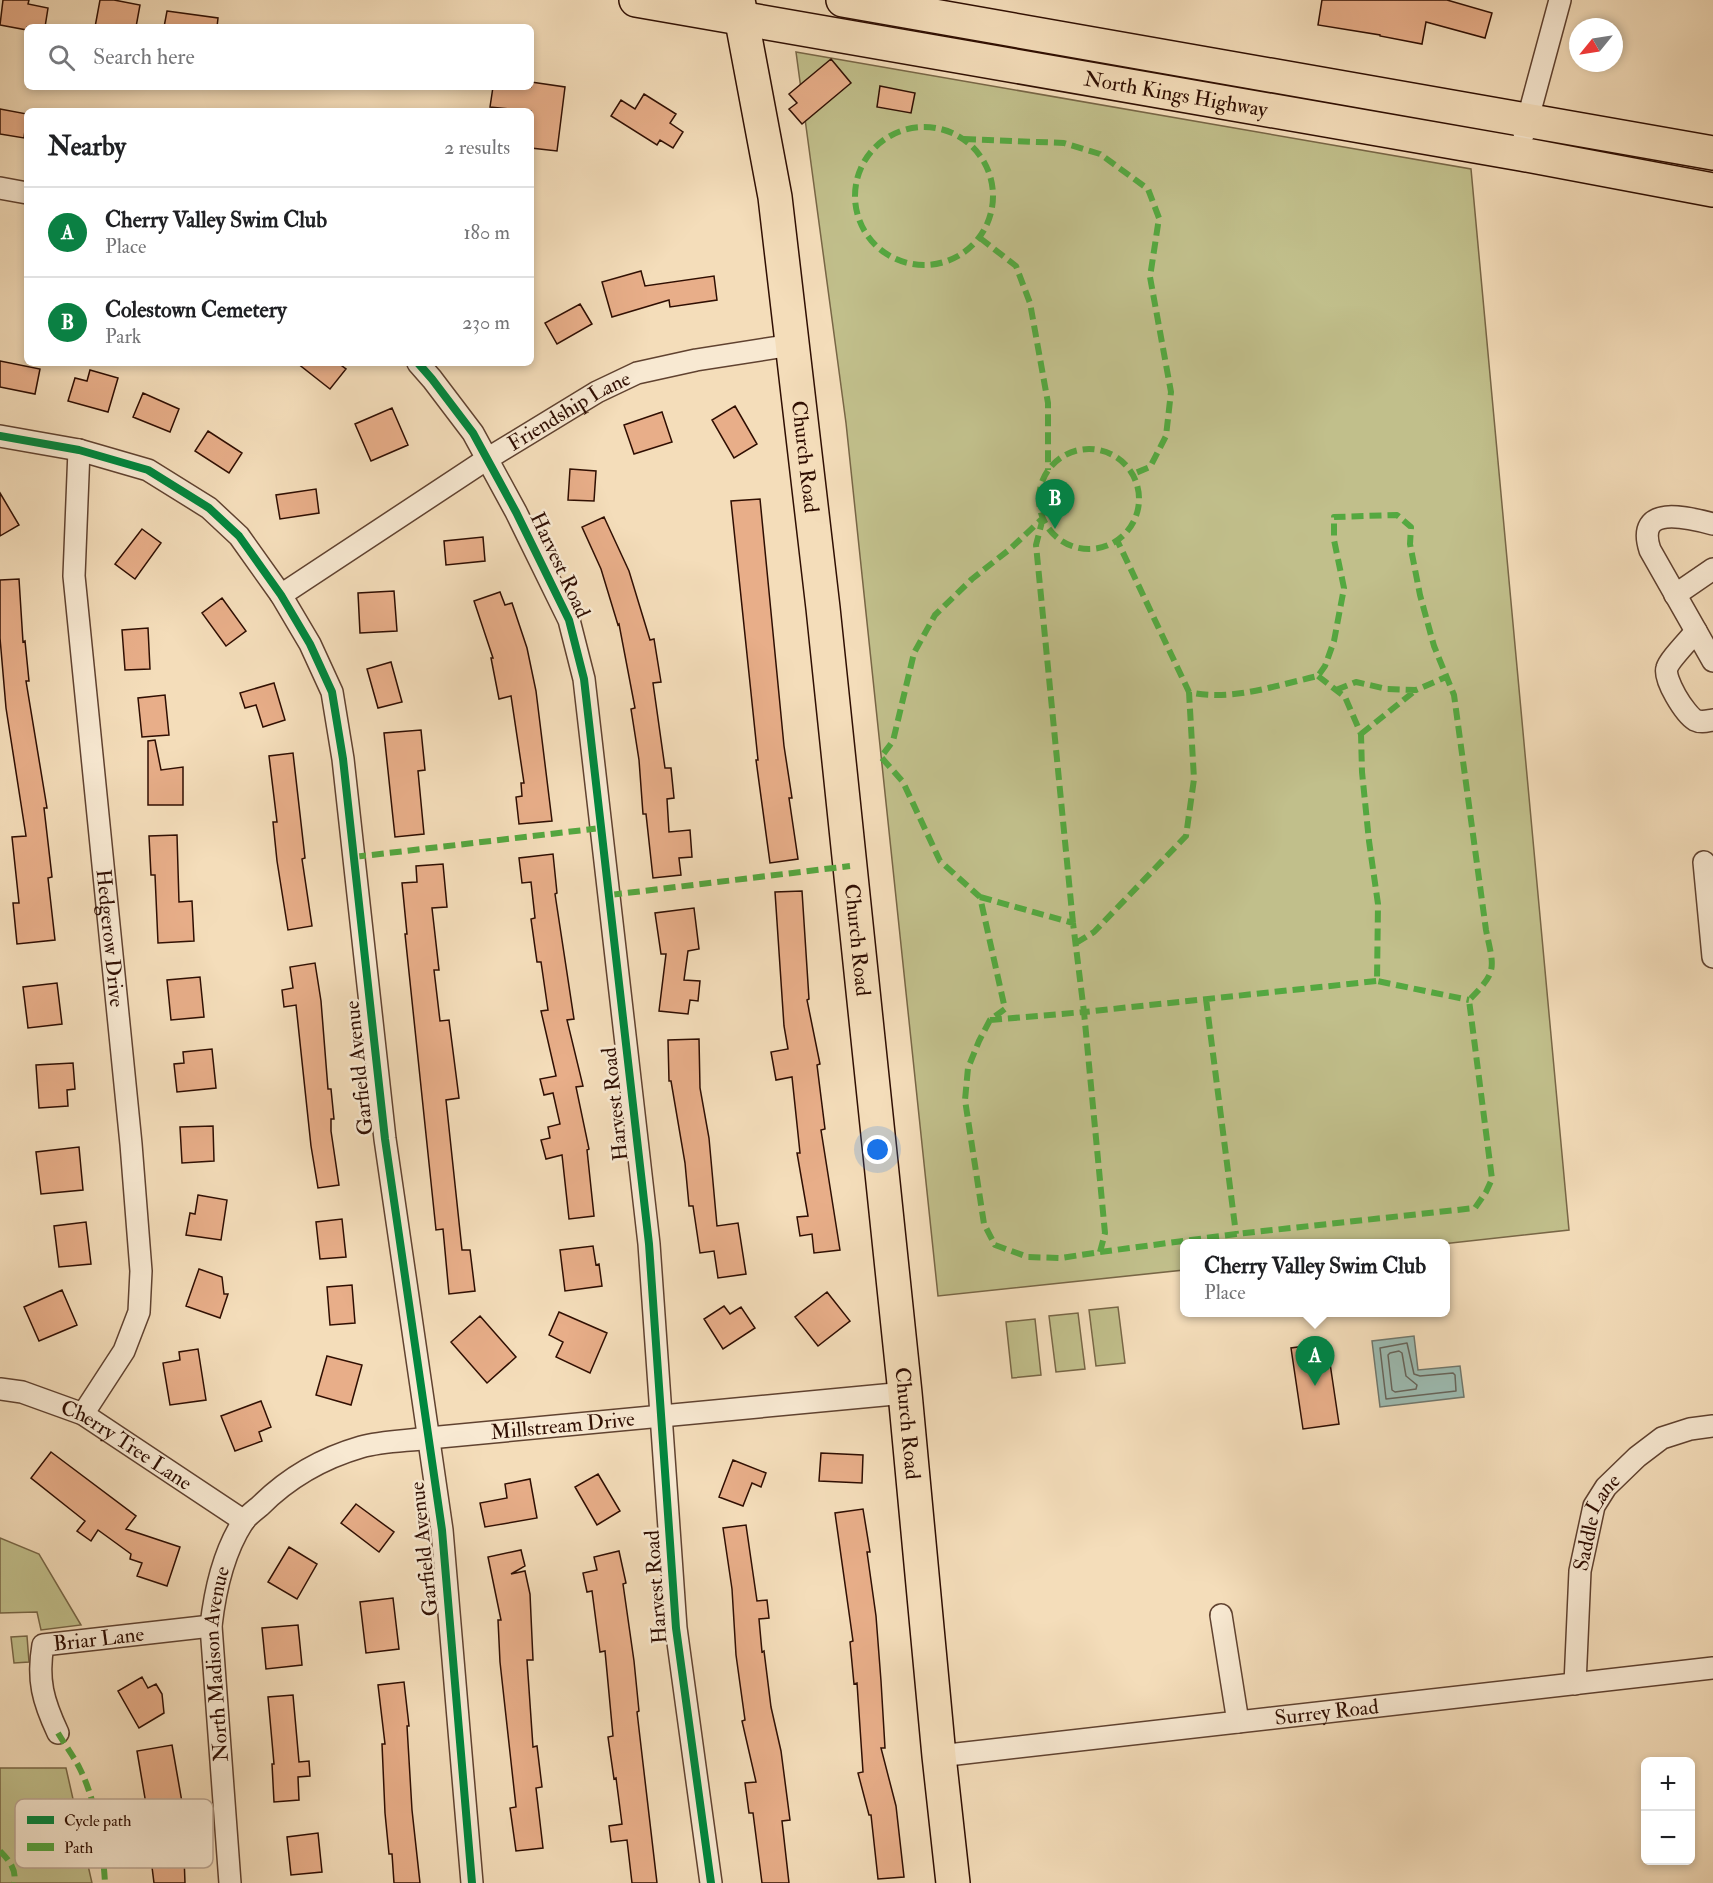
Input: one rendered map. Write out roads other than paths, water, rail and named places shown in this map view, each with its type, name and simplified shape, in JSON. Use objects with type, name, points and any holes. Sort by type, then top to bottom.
[{"type":"main road","name":"North Kings Highway","points":[[636,0],[740,9],[1713,190]]},
{"type":"main road","name":"North Kings Highway","points":[[843,0],[1713,153]]},
{"type":"main road","name":"Church Road","points":[[740,9],[775,197],[824,620],[905,1393],[953,1883]]},
{"type":"street","points":[[1521,154],[1527,120],[1560,0]]},
{"type":"street","points":[[0,188],[24,192]]},
{"type":"street","name":"Friendship Lane","points":[[281,595],[487,459],[597,392],[637,373],[696,360],[792,345]]},
{"type":"street","name":"Harvest Road","points":[[421,366],[473,433],[516,512],[569,620],[584,679],[649,1244],[676,1628],[711,1883]]},
{"type":"street","name":"Garfield Avenue","points":[[0,436],[79,450],[148,470],[208,508],[239,536],[281,595],[310,644],[332,692],[343,759],[385,1139],[442,1530],[472,1883]]},
{"type":"street","name":"Hedgerow Drive","points":[[79,450],[74,576],[131,1144],[141,1271],[139,1312],[124,1351],[83,1414]]},
{"type":"street","points":[[1713,524],[1665,516],[1655,520],[1648,527],[1646,537],[1650,550],[1713,661]]},
{"type":"street","points":[[1675,595],[1713,569]]},
{"type":"street","points":[[1696,631],[1667,667],[1666,676],[1688,714],[1696,721],[1713,720]]},
{"type":"street","points":[[1704,862],[1713,957]]},
{"type":"street","name":"Cherry Tree Lane","points":[[0,1389],[22,1392],[83,1414],[244,1521]]},
{"type":"street","name":"Millstream Drive","points":[[244,1521],[269,1497],[300,1474],[330,1459],[363,1447],[429,1438],[905,1393]]},
{"type":"street","name":"Saddle Lane","points":[[1575,1684],[1580,1571],[1594,1506],[1606,1487],[1636,1457],[1662,1438],[1690,1429],[1713,1426]]},
{"type":"street","name":"North Madison Avenue","points":[[230,1883],[211,1626],[214,1592],[224,1563],[244,1521]]},
{"type":"street","points":[[1221,1615],[1238,1722]]},
{"type":"street","name":"Briar Lane","points":[[58,1733],[45,1705],[40,1682],[43,1645],[211,1626]]},
{"type":"street","name":"Surrey Road","points":[[939,1756],[1713,1668]]},
{"type":"water","points":[[1414,1336],[1418,1370],[1460,1366],[1464,1397],[1380,1407],[1372,1341]]},
{"type":"place","name":"Colestown Cemetery","points":[[1055,529]]},
{"type":"place","name":"Cherry Valley Swim Club","points":[[1315,1386]]}]
